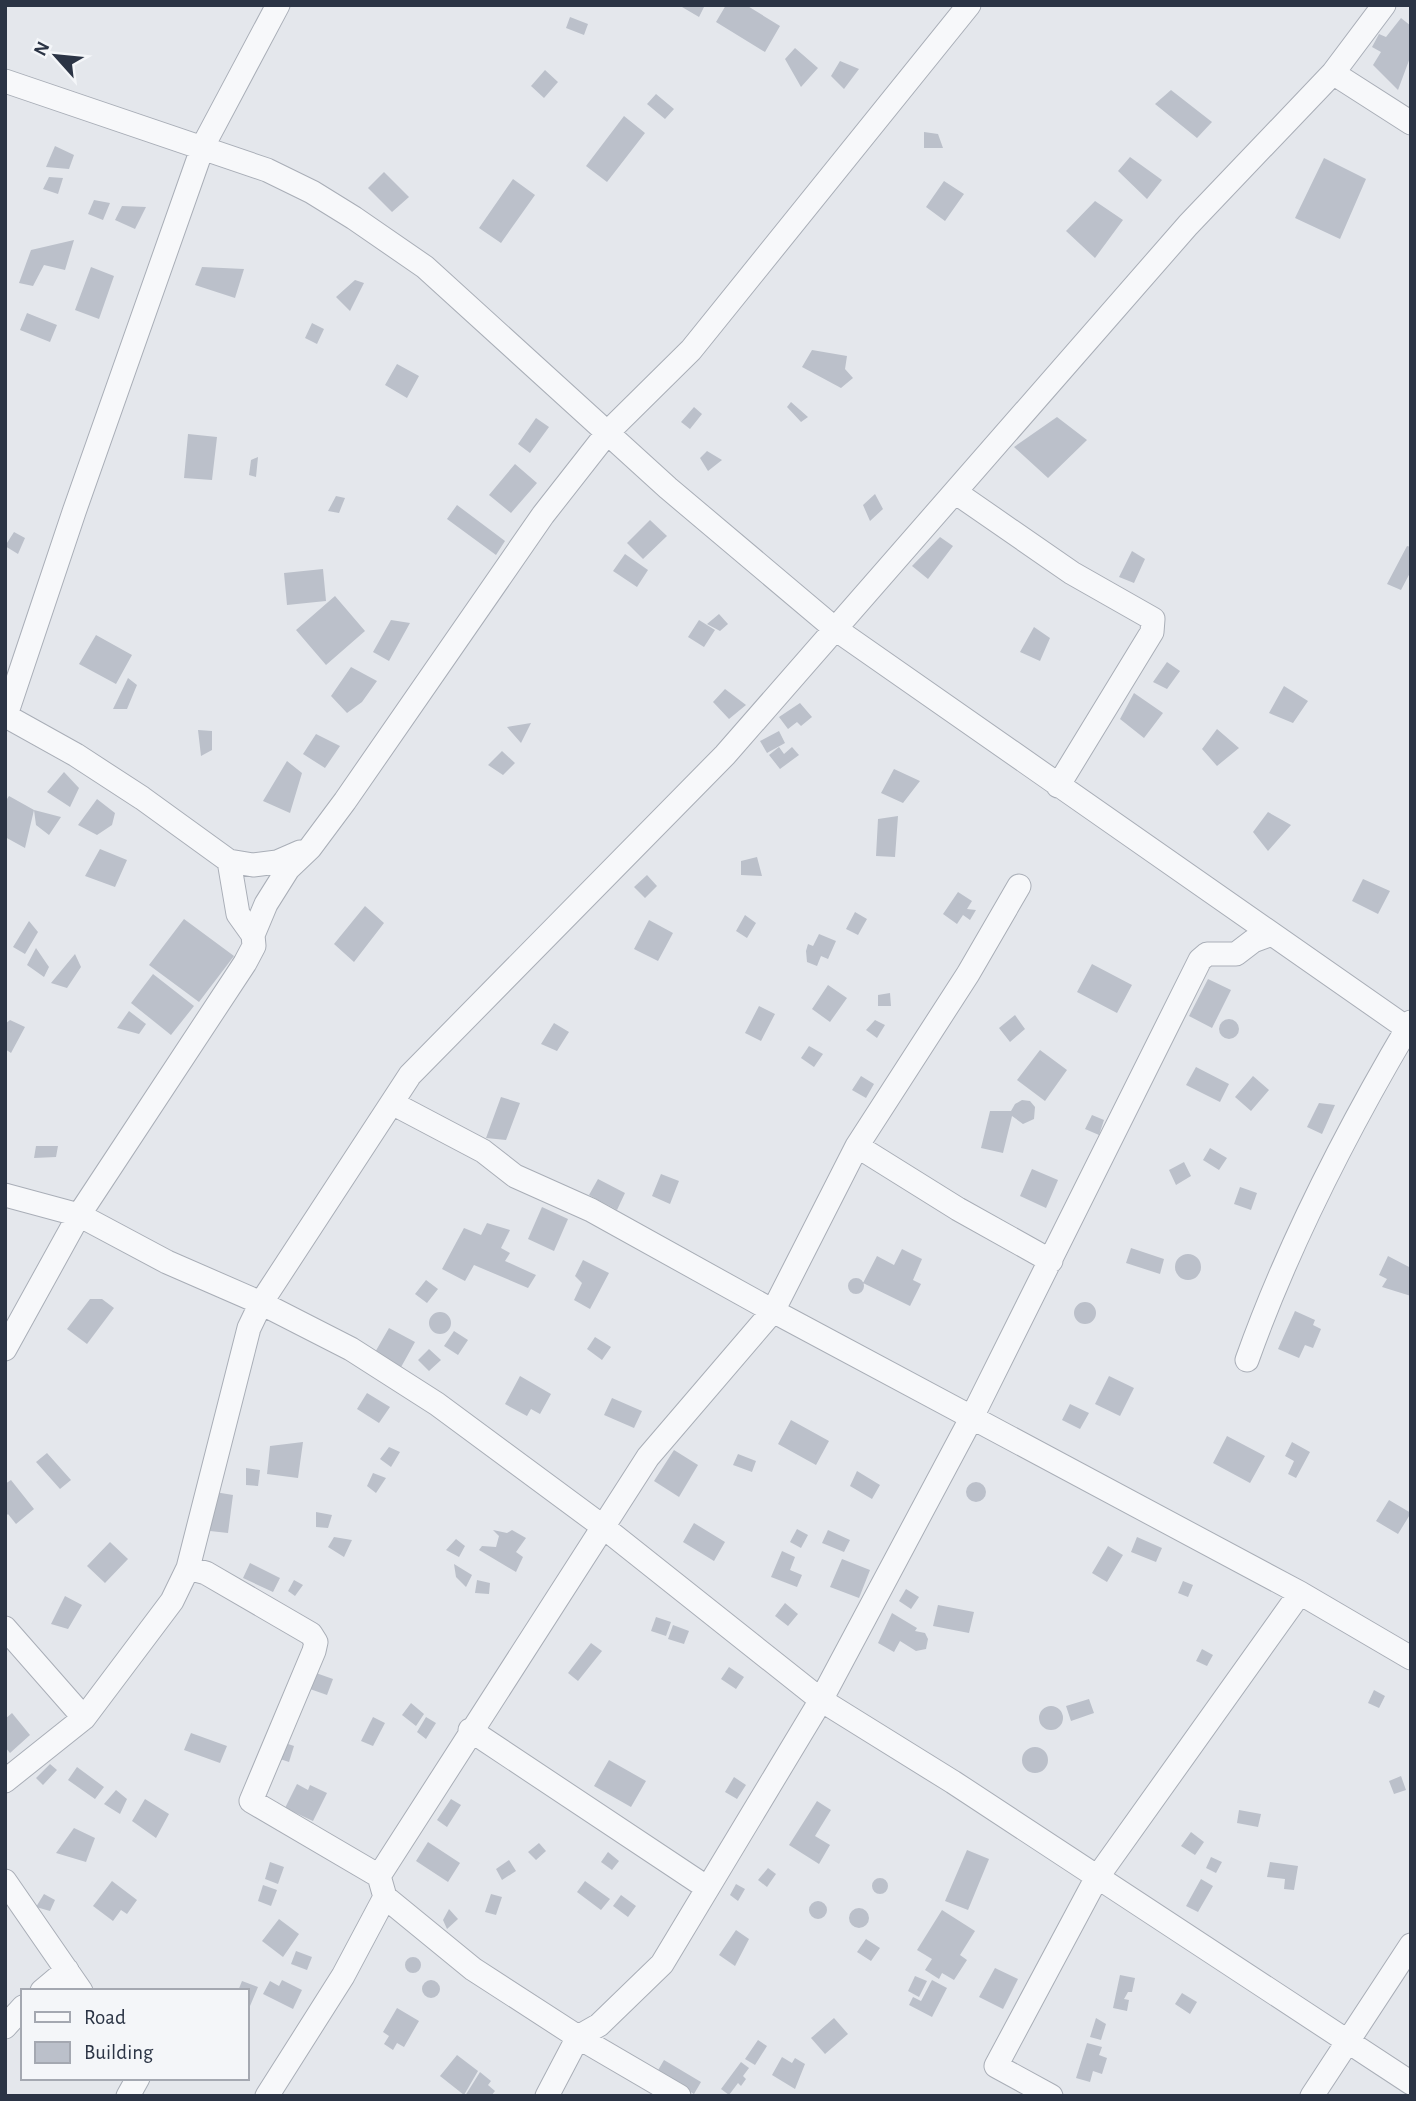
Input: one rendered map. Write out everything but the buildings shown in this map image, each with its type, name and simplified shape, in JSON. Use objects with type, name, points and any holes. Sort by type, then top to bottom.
[{"type":"street","points":[[278,5],[202,146],[74,512],[6,717],[76,755],[142,798],[229,861],[253,865],[310,848]]},
{"type":"street","points":[[5,1349],[79,1215],[245,963],[254,946],[253,935],[266,904],[288,869],[310,848],[543,515],[608,432],[691,350],[969,5]]},
{"type":"street","points":[[5,1781],[84,1718],[172,1601],[188,1569],[249,1328],[261,1303],[410,1075],[725,755],[1188,225],[1333,73],[1384,5]]},
{"type":"street","points":[[1333,73],[1411,123]]},
{"type":"street","points":[[5,81],[267,170],[312,192],[425,267],[698,514],[834,628],[1058,786],[1410,1027],[1311,1204],[1264,1311],[1247,1360]]},
{"type":"street","points":[[955,492],[1072,573],[1153,620],[1152,632],[1058,786]]},
{"type":"street","points":[[229,861],[238,914],[253,935]]},
{"type":"street","points":[[267,2096],[344,1976],[382,1886],[470,1730],[648,1457],[773,1311],[858,1146],[968,974],[1018,886]]},
{"type":"street","points":[[547,2096],[578,2037],[599,2025],[662,1964],[821,1700],[972,1417],[1200,960],[1206,954],[1236,954],[1253,941],[1272,934]]},
{"type":"street","points":[[392,1103],[483,1151],[497,1165],[515,1176],[591,1210],[773,1311],[1300,1593],[1411,1658]]},
{"type":"street","points":[[858,1146],[958,1209],[1051,1261]]},
{"type":"street","points":[[5,1195],[79,1215],[167,1262],[261,1303],[351,1349],[427,1397],[602,1526],[821,1700],[953,1782],[1096,1879],[1411,2083]]},
{"type":"street","points":[[188,1569],[206,1573],[311,1633],[316,1642],[251,1801],[382,1886],[472,1969],[578,2037],[679,2096]]},
{"type":"street","points":[[1051,2096],[996,2066],[1096,1879],[1300,1593]]},
{"type":"street","points":[[5,1628],[84,1718]]},
{"type":"street","points":[[470,1730],[706,1887]]},
{"type":"street","points":[[5,1881],[80,1989]]},
{"type":"street","points":[[1312,2096],[1411,1945]]},
{"type":"street","points":[[44,1989],[67,1970]]},
{"type":"street","points":[[5,2027],[21,2009]]},
{"type":"street","points":[[128,2096],[138,2080]]},
{"type":"street","points":[[140,2080],[151,2096]]}]
